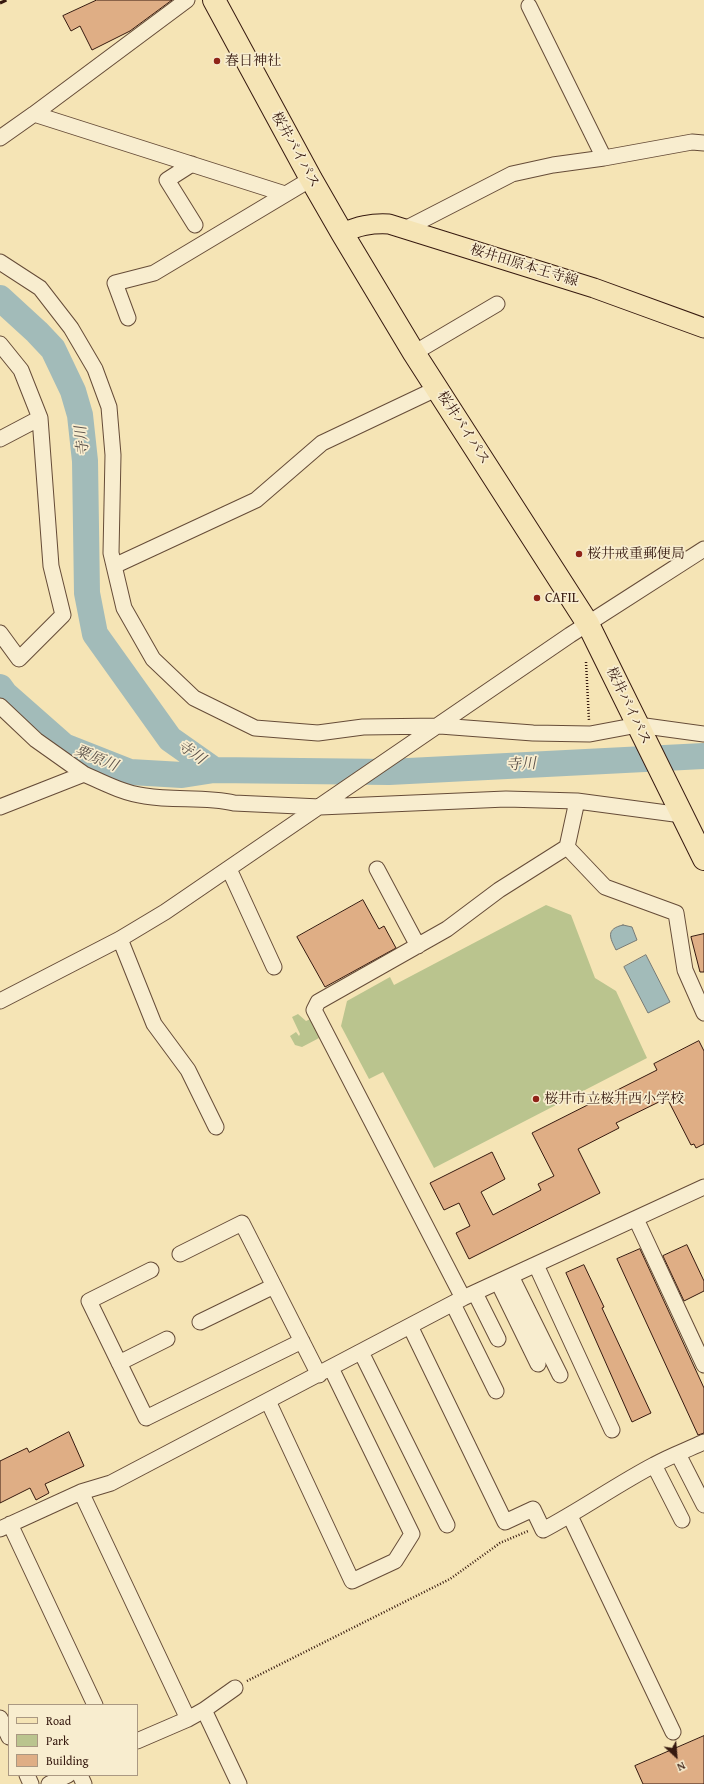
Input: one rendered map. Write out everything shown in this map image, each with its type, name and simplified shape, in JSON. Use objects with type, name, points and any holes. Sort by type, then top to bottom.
[{"type":"highway","name":"桜井バイパス","points":[[214,0],[342,233],[414,353],[438,388],[588,624],[704,859]]},
{"type":"main road","name":"桜井田原本王寺線","points":[[342,233],[358,226],[372,223],[389,224],[594,288],[704,328]]},
{"type":"street","points":[[0,138],[187,0]]},
{"type":"street","points":[[529,6],[604,158]]},
{"type":"street","points":[[34,114],[285,194]]},
{"type":"street","points":[[405,230],[512,174],[553,165],[604,158],[692,142],[704,143]]},
{"type":"street","points":[[192,164],[167,180],[195,225]]},
{"type":"street","points":[[128,318],[115,283],[154,273],[311,179]]},
{"type":"street","points":[[0,262],[40,288],[71,328],[95,369],[109,407],[113,455],[112,553],[124,608],[153,659],[194,698],[255,728],[318,733],[363,727],[436,728],[533,733],[590,734],[639,729],[704,734]]},
{"type":"street","points":[[414,353],[497,304]]},
{"type":"street","points":[[0,633],[20,659],[63,615],[51,566],[40,418],[21,370],[2,348]]},
{"type":"street","points":[[114,566],[256,500],[322,443],[438,388]]},
{"type":"street","points":[[0,440],[40,418]]},
{"type":"street","points":[[0,1001],[120,939],[166,912],[230,870],[613,606],[704,549]]},
{"type":"street","points":[[0,706],[36,740],[84,774],[121,791],[145,796],[222,800],[234,804],[324,804],[506,799],[577,801],[680,810]]},
{"type":"street","points":[[0,807],[84,774]]},
{"type":"street","points":[[496,1391],[464,1298],[314,1010],[318,1002],[447,929],[499,890],[567,847],[577,801]]},
{"type":"street","points":[[567,847],[605,887],[676,913],[686,970],[704,1013]]},
{"type":"street","points":[[377,869],[418,946]]},
{"type":"street","points":[[230,870],[274,967]]},
{"type":"street","points":[[120,939],[154,1024],[188,1070],[216,1127]]},
{"type":"street","points":[[94,1704],[5,1526],[81,1492],[111,1483],[464,1298],[704,1187]]},
{"type":"street","points":[[636,1219],[704,1365]]},
{"type":"street","points":[[180,1254],[242,1223],[302,1341],[325,1372],[412,1534],[394,1561],[352,1581],[268,1401]]},
{"type":"street","points":[[536,1265],[612,1430]]},
{"type":"street","points":[[151,1270],[89,1301],[146,1418],[302,1341]]},
{"type":"street","points":[[505,1279],[538,1364]]},
{"type":"street","points":[[505,1279],[560,1374]]},
{"type":"street","points":[[200,1322],[274,1286]]},
{"type":"street","points":[[464,1298],[498,1339]]},
{"type":"street","points":[[410,1326],[505,1522],[533,1509],[543,1530],[570,1516],[654,1465],[704,1442]]},
{"type":"street","points":[[119,1363],[167,1339]]},
{"type":"street","points":[[362,1352],[447,1525]]},
{"type":"street","points":[[678,1454],[704,1505]]},
{"type":"street","points":[[654,1465],[682,1520]]},
{"type":"street","points":[[81,1492],[188,1719]]},
{"type":"street","points":[[570,1516],[673,1732]]},
{"type":"street","points":[[138,1741],[188,1719],[204,1710],[235,1688]]},
{"type":"street","points":[[204,1710],[240,1784]]},
{"type":"street","points":[[0,1718],[8,1734]]},
{"type":"street","points":[[49,1784],[66,1776]]},
{"type":"path","points":[[586,656],[590,734]]},
{"type":"path","points":[[235,1688],[450,1579],[500,1543],[541,1525]]},
{"type":"green space","points":[[546,905],[571,915],[595,978],[616,991],[647,1058],[434,1168],[383,1072],[369,1079],[341,1026],[347,1001],[390,977],[394,985]]},
{"type":"green space","points":[[298,1014],[306,1021],[313,1018],[321,1037],[302,1047],[295,1045],[290,1036],[296,1032],[299,1036],[300,1034],[292,1017]]},
{"type":"water","points":[[623,925],[632,927],[637,940],[616,950],[610,934],[613,929]]},
{"type":"water","points":[[646,955],[670,1002],[648,1013],[624,967]]},
{"type":"building","points":[[97,0],[172,0],[130,31],[92,50],[80,26],[71,31],[63,16]]},
{"type":"building","points":[[363,900],[379,929],[384,926],[396,948],[325,987],[297,937]]},
{"type":"building","points":[[704,934],[704,972],[700,972],[691,937]]},
{"type":"building","points":[[699,1041],[704,1051],[704,1144],[696,1148],[694,1144],[691,1145],[667,1098],[616,1123],[619,1128],[578,1149],[600,1193],[469,1259],[456,1233],[470,1226],[459,1203],[444,1210],[430,1183],[492,1152],[505,1179],[481,1192],[493,1215],[541,1190],[538,1184],[554,1176],[532,1133],[657,1070],[654,1064]]},
{"type":"building","points":[[687,1245],[704,1281],[704,1291],[684,1301],[663,1256]]},
{"type":"building","points":[[640,1249],[704,1388],[704,1433],[698,1435],[617,1259]]},
{"type":"building","points":[[584,1265],[604,1307],[602,1308],[651,1413],[632,1422],[566,1273]]},
{"type":"building","points":[[69,1432],[84,1466],[45,1484],[49,1493],[36,1500],[30,1488],[0,1503],[0,1461],[27,1448],[29,1452]]},
{"type":"building","points":[[704,1736],[704,1784],[643,1784],[635,1766]]},
{"type":"waterway","name":"寺川","points":[[0,298],[53,349],[73,391],[80,415],[85,461],[87,593],[95,634],[170,739],[214,770]]},
{"type":"waterway","name":"寺川","points":[[0,687],[5,694],[64,746],[130,772],[182,775],[214,770],[389,772],[704,756]]},
{"type":"railway","points":[[0,3],[7,0]]},
{"type":"place","name":"春日神社","points":[[217,61]]},
{"type":"place","name":"桜井戒重郵便局","points":[[579,554]]},
{"type":"place","name":"CAFIL","points":[[537,598]]},
{"type":"place","name":"桜井市立桜井西小学校","points":[[536,1099]]},
{"type":"water label","name":"粟原川","points":[[96,759]]}]
